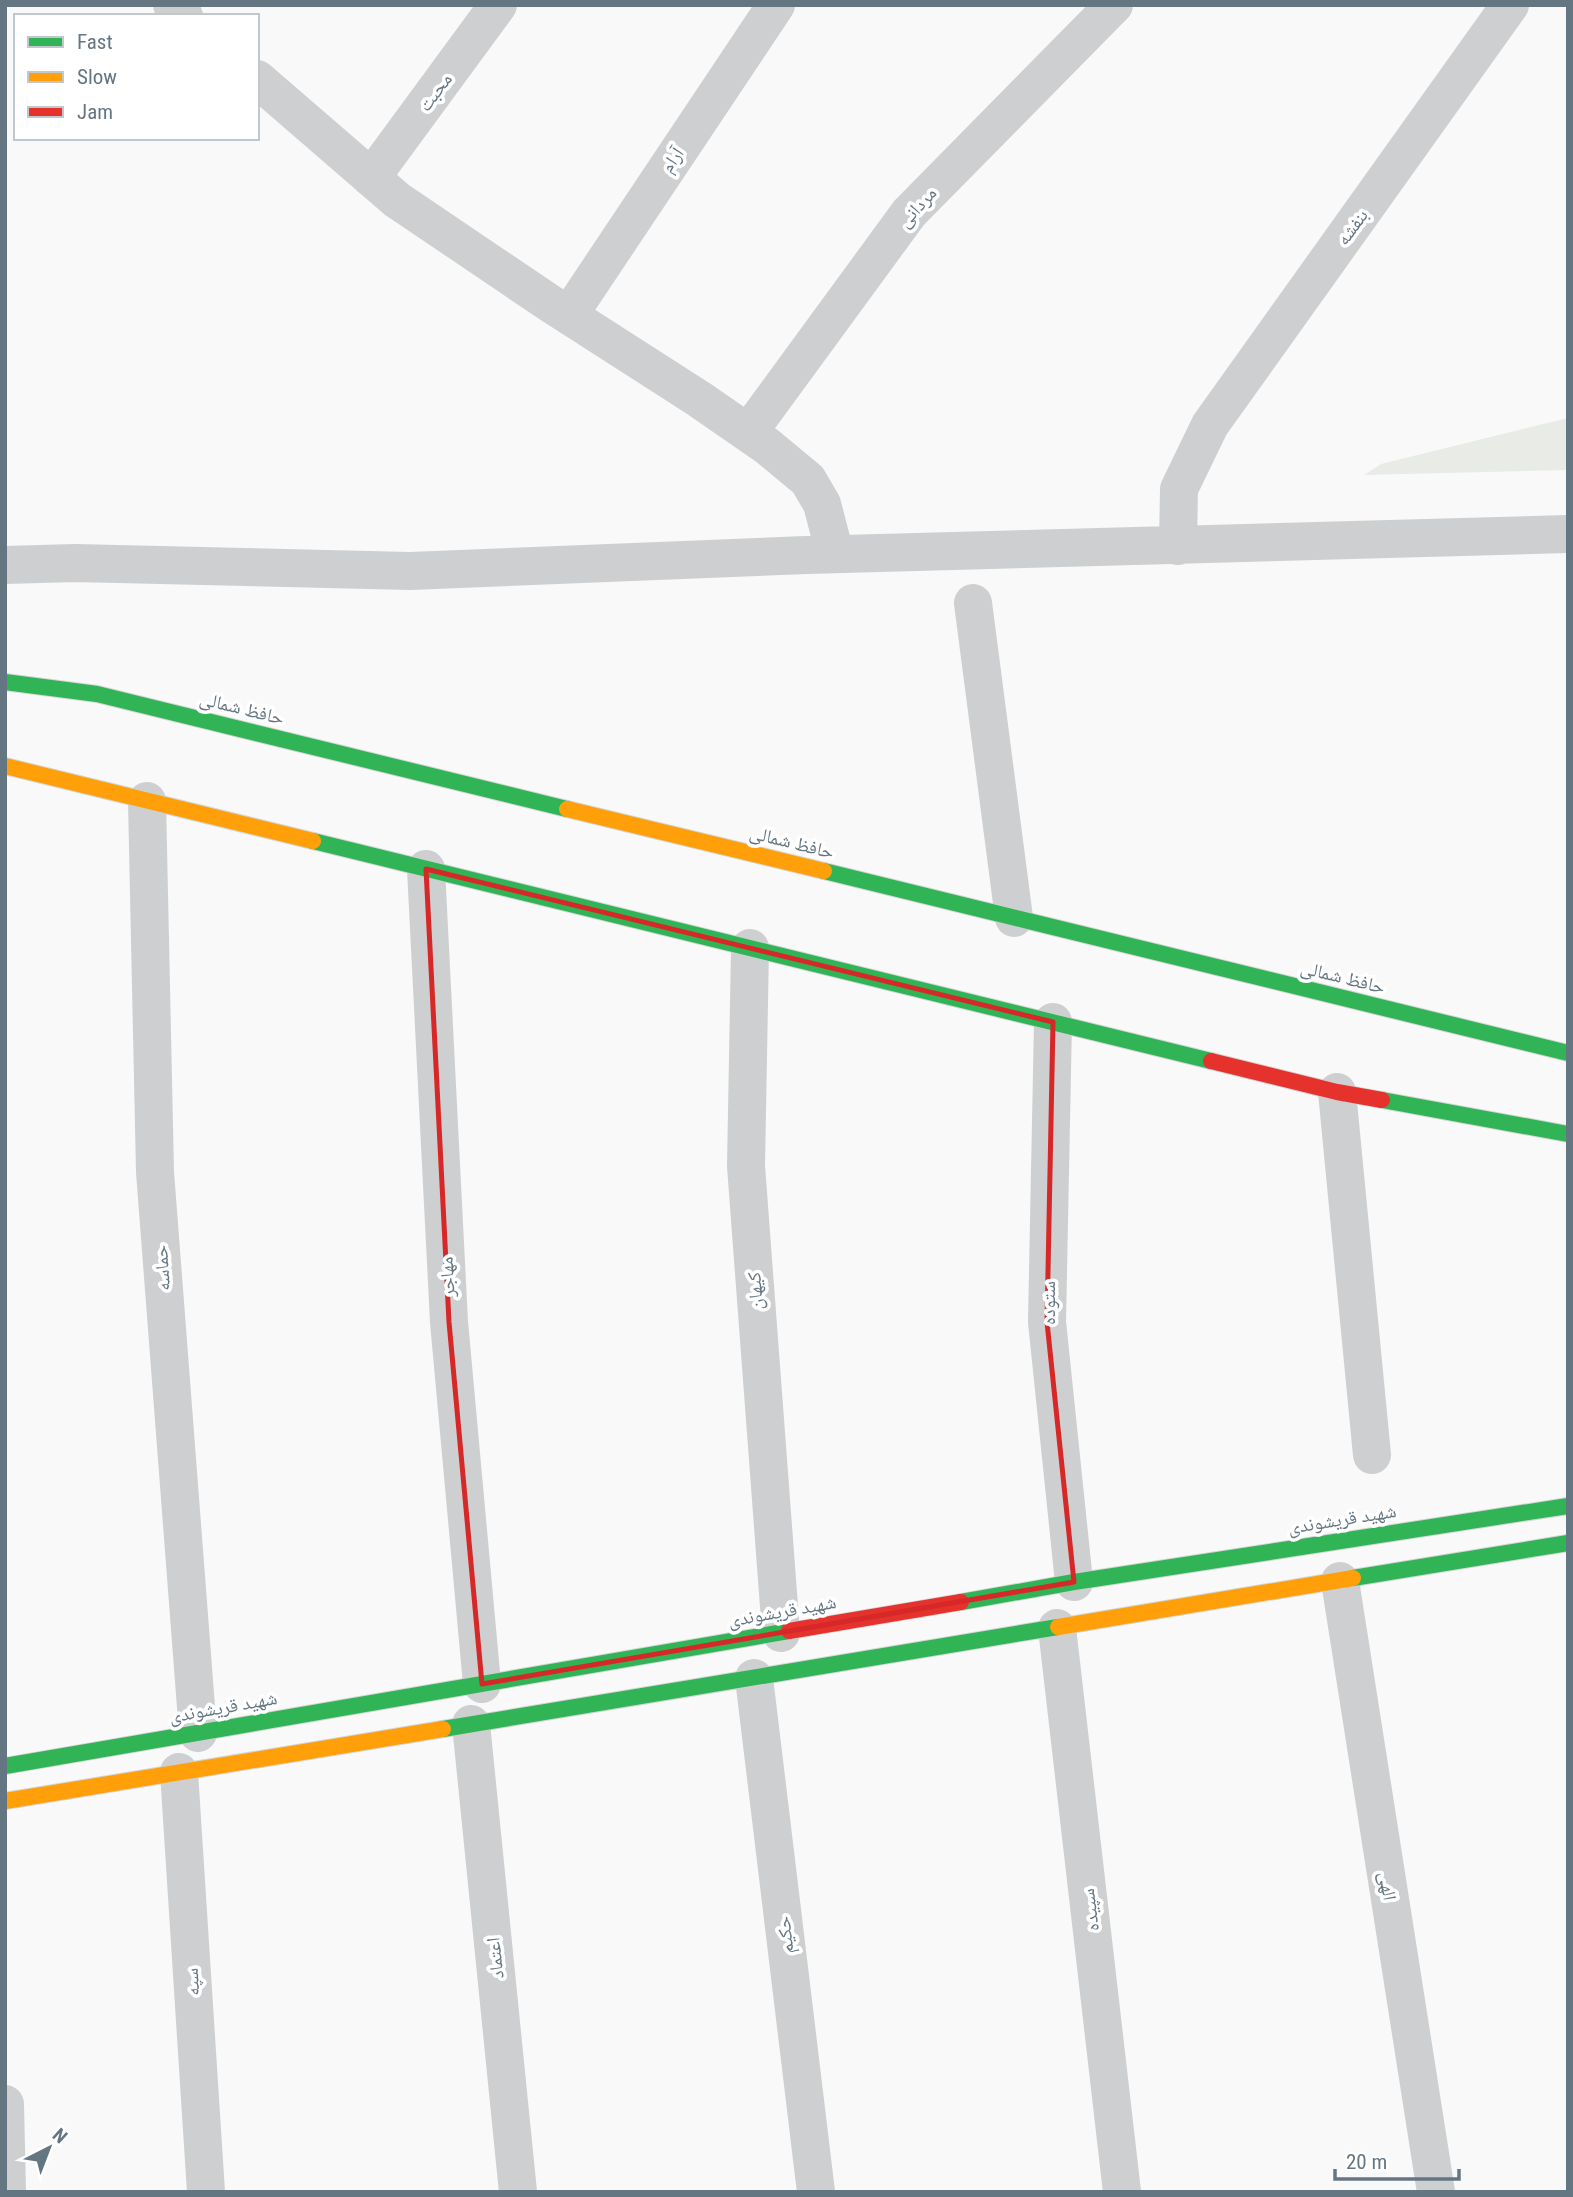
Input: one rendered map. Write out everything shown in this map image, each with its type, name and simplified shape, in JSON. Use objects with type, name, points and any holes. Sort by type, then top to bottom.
[{"type":"main road","name":"حافظ شمالی","points":[[5,682],[97,694],[1568,1053]]},
{"type":"main road","points":[[5,766],[1337,1092],[1568,1134]]},
{"type":"main road","name":"شهید قریشوندی","points":[[5,1766],[1073,1582],[1568,1506]]},
{"type":"main road","points":[[5,1801],[1568,1544]]},
{"type":"street","name":"محبت","points":[[371,178],[498,5]]},
{"type":"street","name":"آرام","points":[[569,315],[776,5]]},
{"type":"street","name":"مردانی","points":[[748,433],[909,213],[1114,5]]},
{"type":"street","name":"بنفشه","points":[[1179,531],[1179,489],[1210,425],[1510,5]]},
{"type":"street","points":[[259,81],[397,200],[748,433],[808,480],[822,504],[835,554]]},
{"type":"street","points":[[5,565],[75,563],[410,571],[835,554],[1179,531],[1568,534]]},
{"type":"street","points":[[973,603],[1014,918]]},
{"type":"street","name":"حماسه","points":[[148,801],[155,1172],[198,1733]]},
{"type":"street","name":"مهاجر","points":[[426,869],[449,1322],[482,1684]]},
{"type":"street","name":"کیهان","points":[[750,948],[746,1166],[781,1633]]},
{"type":"street","name":"ستوده","points":[[1053,1022],[1047,1322],[1073,1582]]},
{"type":"street","points":[[1337,1092],[1372,1455]]},
{"type":"street","name":"الهی","points":[[1340,1581],[1436,2192]]},
{"type":"street","name":"سپیده","points":[[1057,1628],[1122,2192]]},
{"type":"street","name":"حکیم","points":[[754,1678],[816,2192]]},
{"type":"street","name":"اعتماد","points":[[471,1724],[519,2192]]},
{"type":"street","name":"سپه","points":[[179,1772],[206,2192]]},
{"type":"street","points":[[5,2104],[7,2192]]},
{"type":"highlighted area","points":[[426,869],[1053,1022],[1047,1322],[1074,1582],[482,1684],[449,1322]]},
{"type":"shaded area","points":[[1568,418],[1568,470],[1364,475],[1381,464]]},
{"type":"traffic: fast","points":[[5,682],[97,694],[567,809]]},
{"type":"traffic: fast","points":[[313,841],[1211,1061]]},
{"type":"traffic: fast","points":[[824,871],[1568,1053]]},
{"type":"traffic: fast","points":[[1382,1100],[1568,1134]]},
{"type":"traffic: fast","points":[[961,1602],[1074,1582],[1568,1506]]},
{"type":"traffic: fast","points":[[1353,1578],[1568,1543]]},
{"type":"traffic: fast","points":[[443,1729],[1058,1627]]},
{"type":"traffic: fast","points":[[5,1766],[789,1631]]},
{"type":"traffic: slow","points":[[5,766],[313,841]]},
{"type":"traffic: slow","points":[[567,809],[824,871]]},
{"type":"traffic: slow","points":[[1058,1627],[1353,1578]]},
{"type":"traffic: slow","points":[[5,1801],[443,1729]]},
{"type":"traffic: jam","points":[[1211,1061],[1337,1092],[1382,1100]]},
{"type":"traffic: jam","points":[[789,1631],[961,1602]]}]
